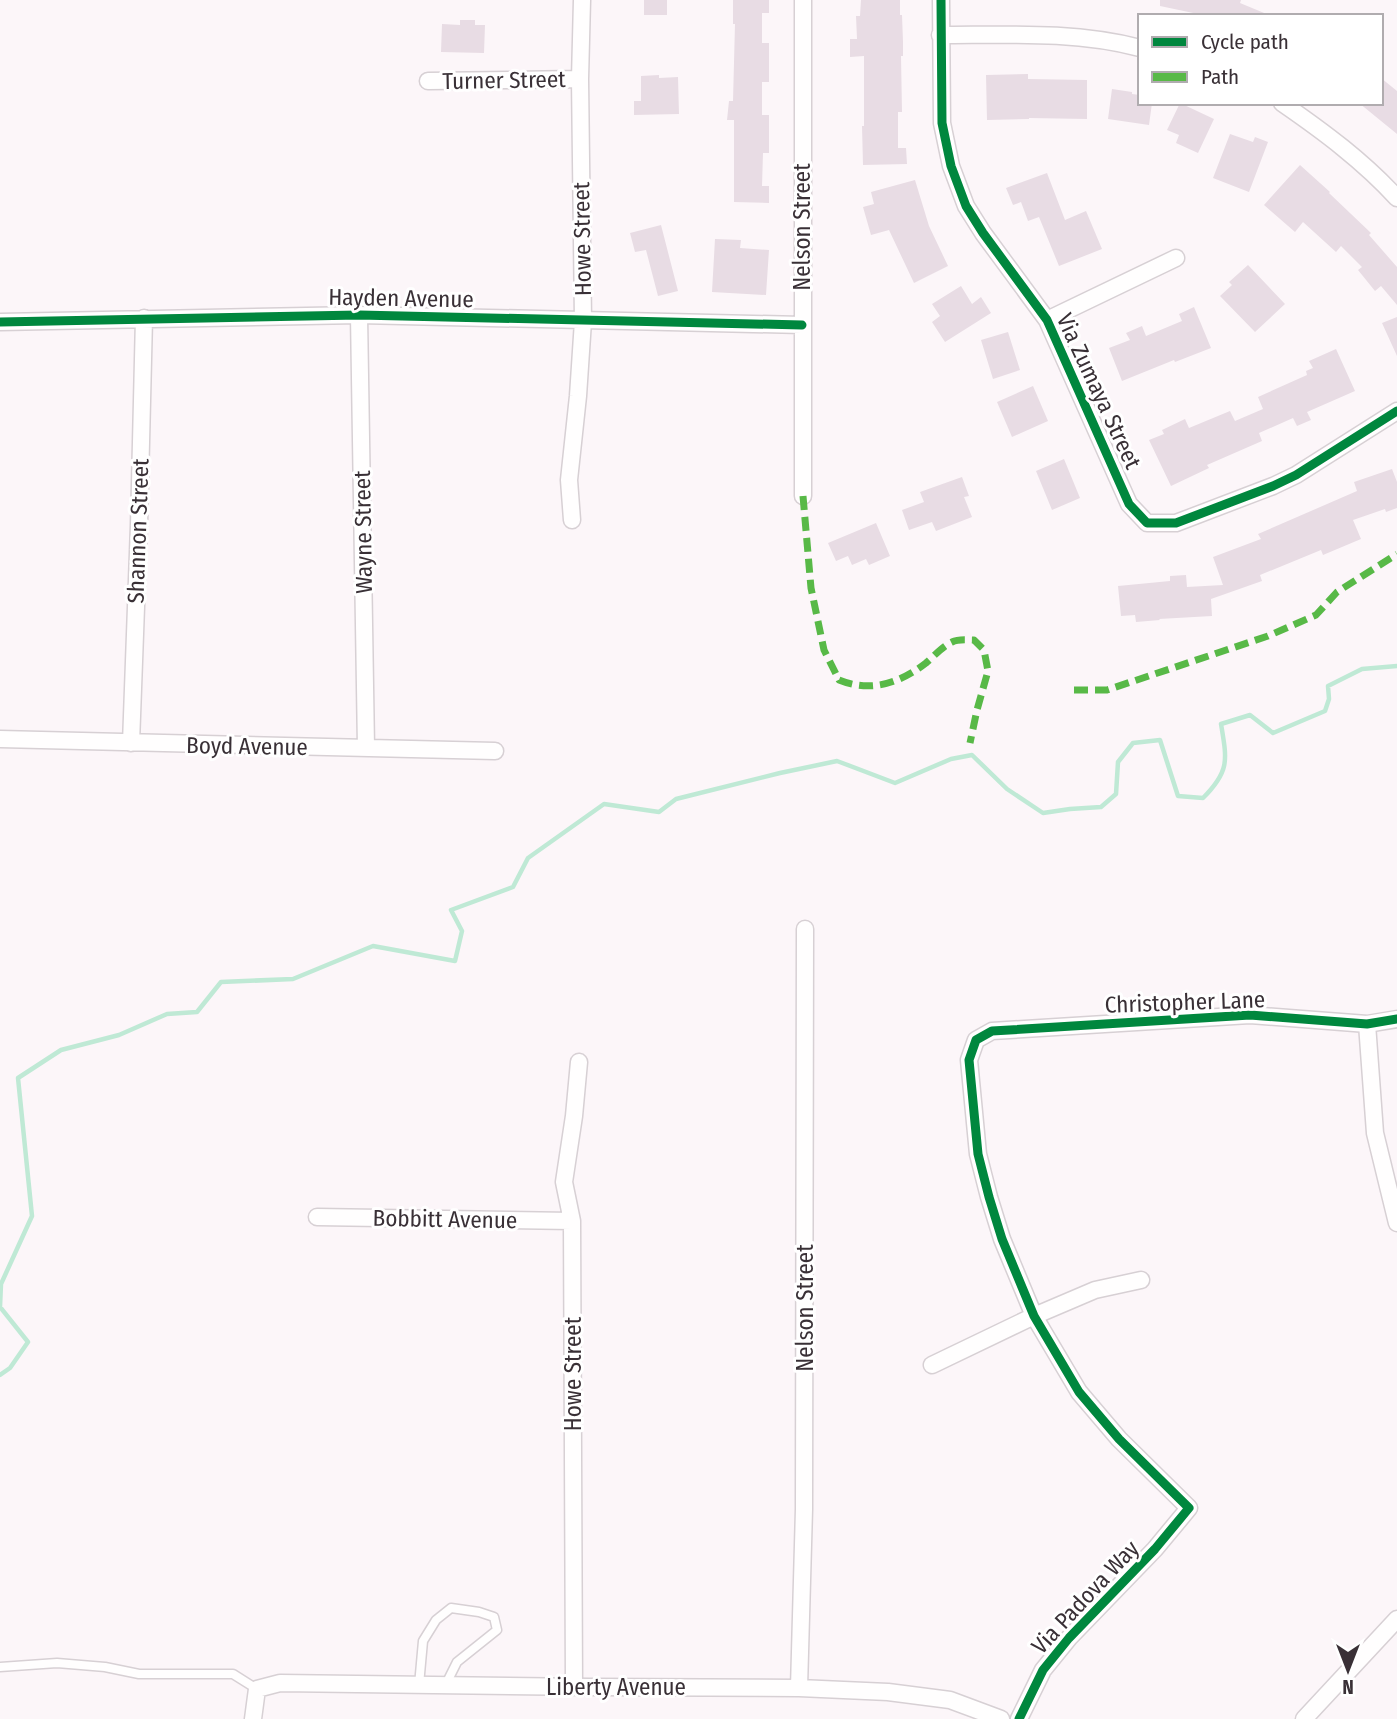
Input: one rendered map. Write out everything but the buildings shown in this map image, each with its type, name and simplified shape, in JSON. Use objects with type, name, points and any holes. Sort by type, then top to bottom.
[{"type":"street","name":"Howe Street","points":[[572,520],[569,480],[583,321],[580,79],[582,0]]},
{"type":"street","name":"Nelson Street","points":[[803,0],[803,496]]},
{"type":"street","name":"Via Zumaya Street","points":[[941,0],[942,122],[951,166],[966,206],[1047,320],[1129,504],[1147,523],[1176,523],[1273,486],[1296,475],[1397,411]]},
{"type":"street","points":[[940,35],[1083,37],[1138,47]]},
{"type":"street","name":"Turner Street","points":[[428,80],[580,79]]},
{"type":"street","points":[[1285,105],[1350,152],[1397,198]]},
{"type":"street","points":[[1047,320],[1176,258]]},
{"type":"street","name":"Hayden Avenue","points":[[0,322],[359,315],[802,325]]},
{"type":"street","name":"Wayne Street","points":[[359,315],[366,748]]},
{"type":"street","name":"Shannon Street","points":[[131,743],[144,318]]},
{"type":"street","name":"Boyd Avenue","points":[[0,739],[495,751]]},
{"type":"street","name":"Nelson Street","points":[[799,1688],[804,1509],[805,929]]},
{"type":"street","name":"Christopher Lane","points":[[1034,1316],[1002,1239],[978,1154],[969,1060],[976,1040],[992,1031],[1250,1015],[1367,1024],[1397,1019]]},
{"type":"street","points":[[1367,1024],[1375,1133],[1397,1223]]},
{"type":"street","name":"Howe Street","points":[[574,1687],[572,1221],[564,1182],[579,1062]]},
{"type":"street","name":"Bobbitt Avenue","points":[[317,1217],[572,1221]]},
{"type":"street","points":[[932,1365],[1095,1290],[1141,1280]]},
{"type":"street","name":"Via Padova Way","points":[[1019,1719],[1051,1659],[1155,1549],[1189,1508],[1119,1439],[1079,1392],[1034,1316]]},
{"type":"street","points":[[1304,1719],[1397,1619]]},
{"type":"street","name":"Liberty Avenue","points":[[257,1689],[280,1683],[799,1688],[888,1692],[950,1700],[1001,1719]]},
{"type":"street","points":[[253,1719],[257,1689]]},
{"type":"lane","points":[[419,1685],[424,1641],[436,1620],[451,1608],[494,1617],[497,1630],[457,1662],[445,1686]]},
{"type":"lane","points":[[0,1667],[57,1663],[105,1667],[139,1674],[233,1674],[257,1689]]},
{"type":"waterway","points":[[0,1375],[10,1368],[28,1342],[0,1307],[1,1284],[32,1216],[18,1078],[61,1050],[119,1035],[167,1014],[197,1012],[221,982],[293,979],[373,946],[455,961],[462,931],[451,910],[513,887],[528,858],[604,804],[659,812],[676,799],[837,761],[895,783],[951,759],[972,755],[1007,789],[1043,813],[1101,807],[1116,794],[1118,762],[1133,743],[1160,740],[1178,796],[1203,798],[1218,780],[1224,764],[1225,747],[1221,724],[1250,715],[1273,733],[1325,711],[1329,699],[1328,686],[1362,669],[1397,666]]},
{"type":"marked path","points":[[803,496],[811,588],[824,650],[839,680],[862,686],[885,684],[916,670],[952,642],[974,640],[984,650],[988,671],[970,743]]},
{"type":"marked path","points":[[1074,690],[1107,690],[1268,636],[1316,615],[1337,592],[1397,554]]},
{"type":"cycle path","points":[[941,0],[942,123],[951,166],[966,206],[1047,320],[1129,504],[1147,523],[1176,523],[1273,486],[1296,475],[1397,411]]},
{"type":"cycle path","points":[[0,322],[359,315],[802,325]]},
{"type":"cycle path","points":[[1019,1719],[1043,1670],[1069,1638],[1155,1549],[1189,1508],[1119,1439],[1079,1392],[1034,1316],[1002,1239],[978,1154],[969,1060],[976,1040],[992,1031],[1250,1015],[1367,1024],[1397,1019]]}]
